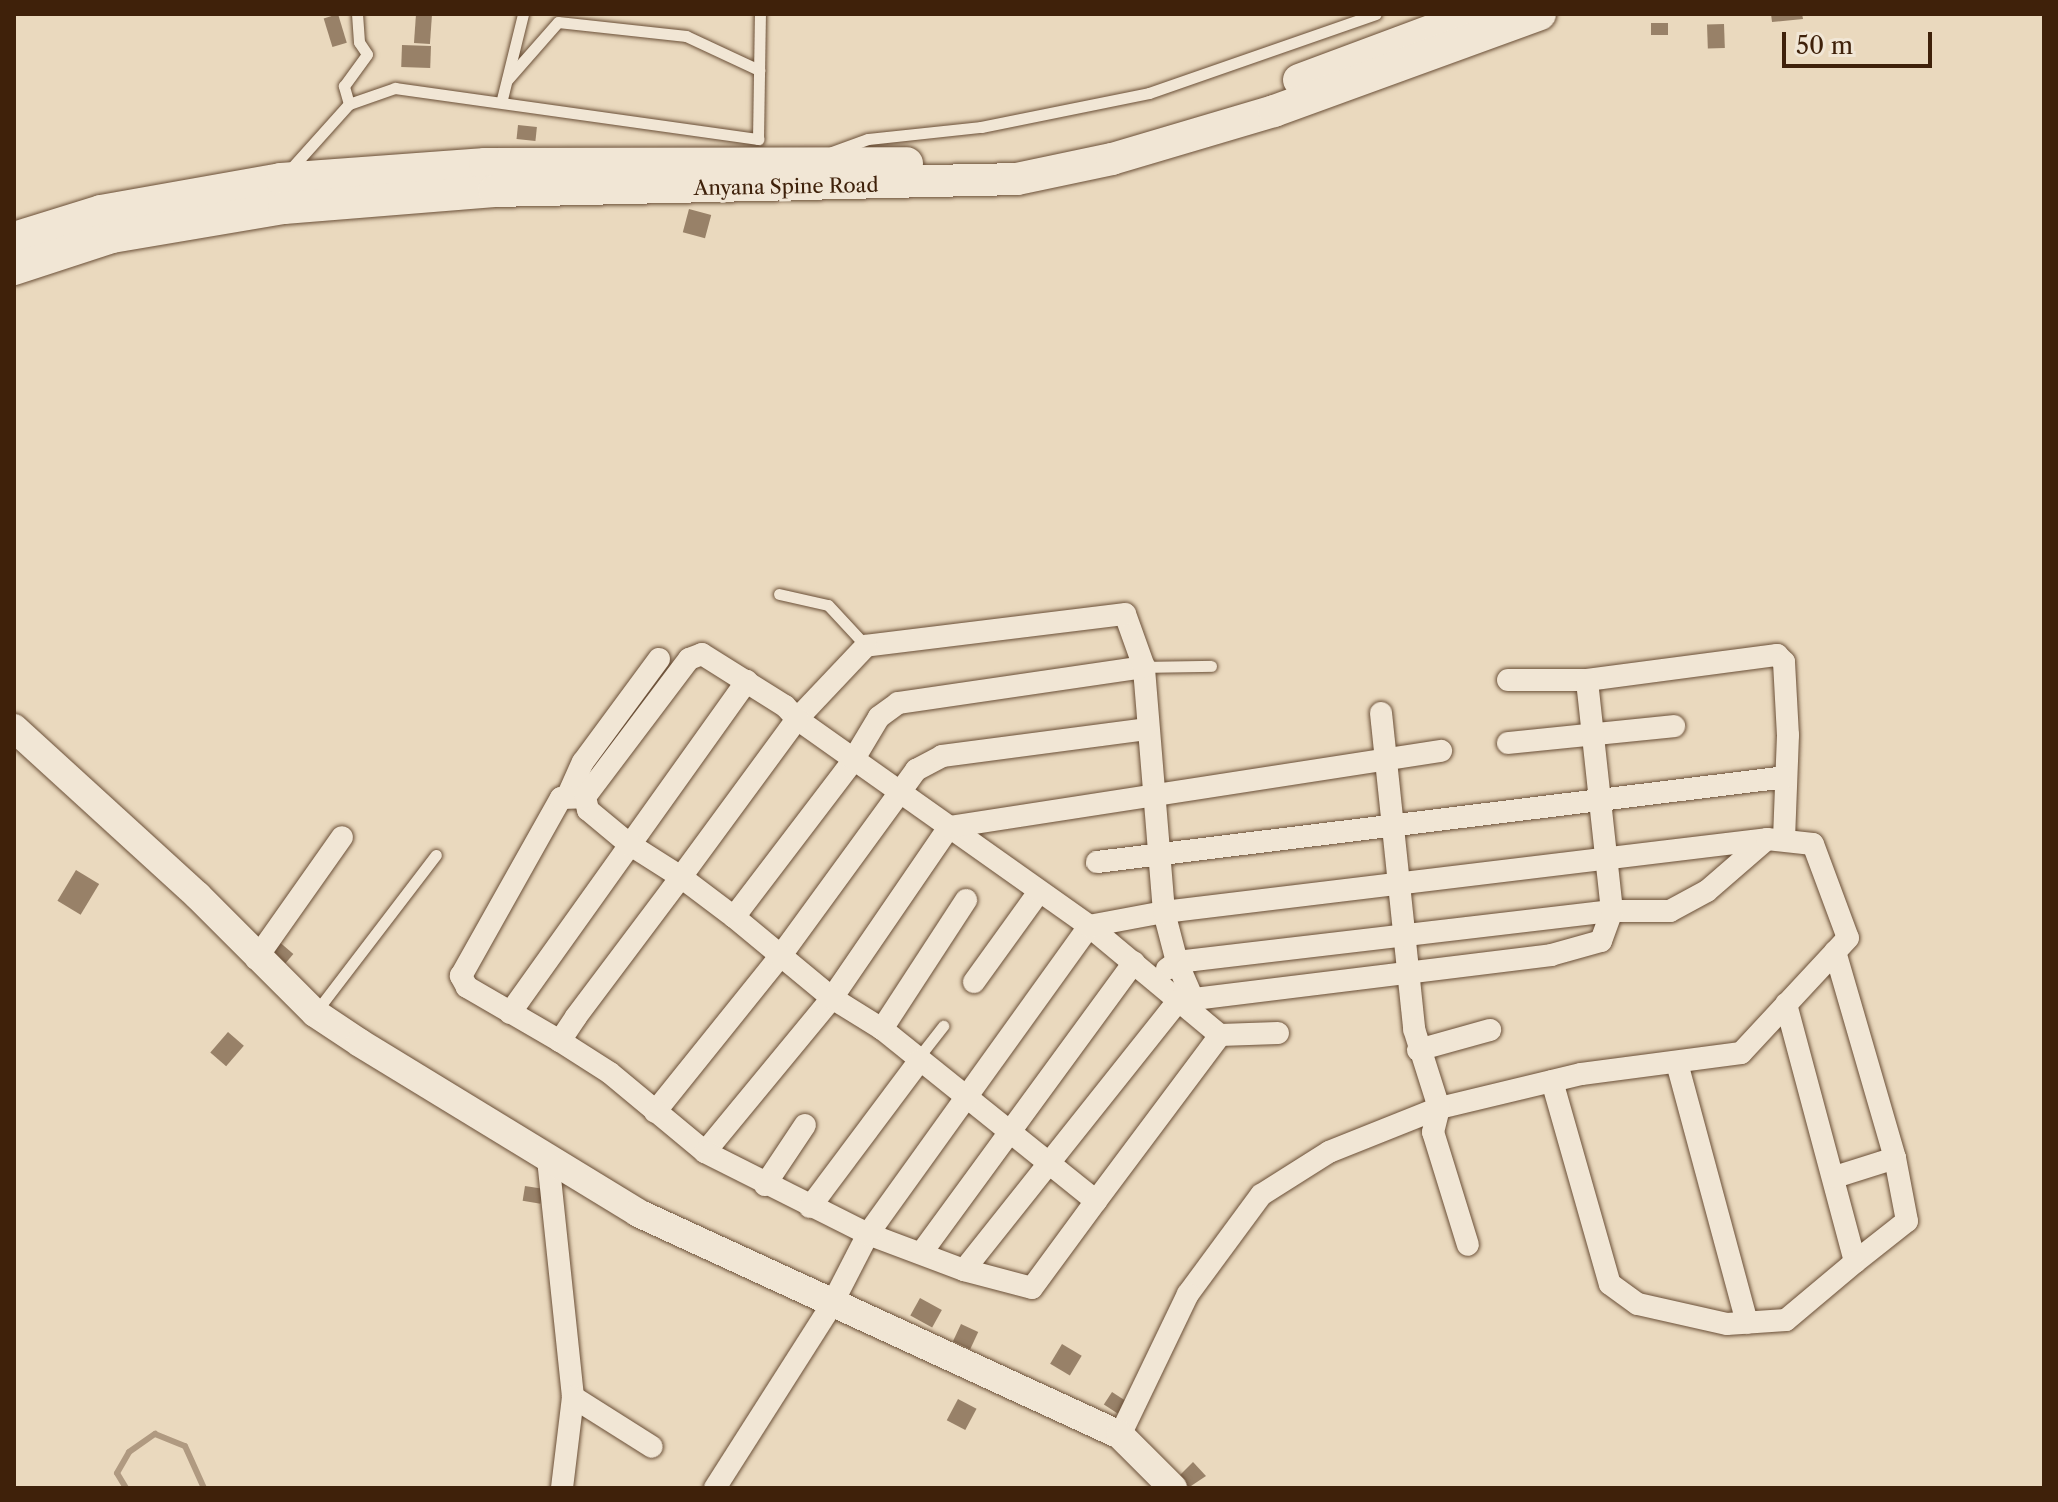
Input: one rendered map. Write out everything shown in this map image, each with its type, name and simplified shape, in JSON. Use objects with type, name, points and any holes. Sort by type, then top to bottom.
[{"type":"main road","name":"Anyana Spine Road","points":[[14,238],[101,211],[281,179],[485,164],[1012,159],[1087,143],[1267,91],[1476,14]]},
{"type":"main road","name":"Anyana Spine Road","points":[[14,269],[112,237],[284,208],[494,191],[1017,179],[1112,159],[1274,111],[1540,14]]},
{"type":"street","points":[[560,1041],[797,719],[866,646],[1118,613],[1131,619],[1144,667],[1146,729],[1161,856],[1164,912],[1186,1000]]},
{"type":"street","points":[[1220,1035],[1032,1288],[964,1270],[868,1234],[765,1185],[705,1152],[610,1073],[467,987],[461,976],[555,809],[576,796],[689,659],[702,654],[747,681],[852,762],[1089,926],[1153,979],[1186,1000],[1220,1035],[1278,1033]]},
{"type":"street","points":[[1153,979],[1177,962],[1612,911],[1686,907],[1776,838],[1786,777],[1784,662],[1777,655],[1587,680],[1508,680]]},
{"type":"street","points":[[576,796],[583,762],[659,659]]},
{"type":"street","points":[[734,917],[852,762],[879,717],[914,697],[1144,667]]},
{"type":"street","points":[[964,1270],[1186,1000],[1411,972],[1583,947],[1601,941],[1612,911],[1587,680]]},
{"type":"street","points":[[510,1013],[747,681]]},
{"type":"street","points":[[1381,713],[1418,1050],[1439,1108],[1433,1132],[1468,1245]]},
{"type":"street","points":[[1508,743],[1674,726]]},
{"type":"street","points":[[14,728],[197,895],[256,959],[315,1013],[638,1213],[1120,1435],[1173,1488]]},
{"type":"street","points":[[655,1112],[779,958],[897,791],[916,770],[942,756],[1146,729]]},
{"type":"street","points":[[705,1152],[832,998],[949,827],[1385,763],[1441,751]]},
{"type":"street","points":[[1097,862],[1786,777]]},
{"type":"street","points":[[576,796],[629,844],[681,877],[734,917],[779,958],[832,998],[882,1029],[969,1098],[1008,1135],[1096,1201]]},
{"type":"street","points":[[256,959],[342,837]]},
{"type":"street","points":[[715,1488],[832,1304],[868,1234],[969,1098],[1089,926],[1164,912],[1776,838],[1813,844],[1848,938],[1741,1053],[1552,1081],[1439,1108],[1329,1152],[1261,1195],[1188,1294],[1120,1435]]},
{"type":"street","points":[[974,982],[1039,892]]},
{"type":"street","points":[[882,1029],[966,900]]},
{"type":"street","points":[[1552,1081],[1610,1284],[1638,1304],[1727,1324],[1786,1320],[1907,1221],[1895,1158],[1835,952]]},
{"type":"street","points":[[922,1252],[1134,962]]},
{"type":"street","points":[[1786,1004],[1835,1177],[1855,1262]]},
{"type":"street","points":[[1418,1050],[1490,1030]]},
{"type":"street","points":[[810,1207],[919,1059]]},
{"type":"street","points":[[1677,1063],[1747,1323]]},
{"type":"street","points":[[765,1185],[805,1125]]},
{"type":"street","points":[[1835,1177],[1895,1158]]},
{"type":"street","points":[[548,1159],[573,1397],[562,1488]]},
{"type":"street","points":[[573,1397],[652,1447]]},
{"type":"lane","points":[[349,104],[344,86],[367,54],[359,42],[357,14]]},
{"type":"lane","points":[[502,99],[523,14]]},
{"type":"lane","points":[[281,179],[349,104],[395,88],[502,99],[758,139],[760,14]]},
{"type":"lane","points":[[810,163],[868,139],[981,127],[1149,93],[1376,14]]},
{"type":"lane","points":[[507,80],[558,22],[686,36],[759,70]]},
{"type":"lane","points":[[779,594],[828,605],[866,646]]},
{"type":"lane","points":[[1144,667],[1211,666]]},
{"type":"lane","points":[[315,1013],[436,855]]},
{"type":"lane","points":[[919,1059],[943,1026]]},
{"type":"building","points":[[338,14],[347,43],[332,47],[324,18]]},
{"type":"building","points":[[416,14],[432,15],[430,44],[414,43]]},
{"type":"building","points":[[1771,14],[1802,14],[1803,19],[1772,22]]},
{"type":"building","points":[[1651,23],[1668,23],[1668,35],[1651,35]]},
{"type":"building","points":[[1724,24],[1725,48],[1708,49],[1707,25]]},
{"type":"building","points":[[402,45],[431,46],[430,68],[401,67]]},
{"type":"building","points":[[518,125],[537,127],[535,141],[517,139]]},
{"type":"building","points":[[689,209],[711,215],[705,238],[683,232]]},
{"type":"building","points":[[76,870],[99,884],[81,915],[57,901]]},
{"type":"building","points":[[276,939],[293,954],[285,964],[267,949]]},
{"type":"building","points":[[228,1032],[244,1046],[226,1066],[210,1052]]},
{"type":"building","points":[[525,1186],[543,1189],[540,1204],[523,1201]]},
{"type":"building","points":[[920,1298],[942,1310],[932,1328],[910,1315]]},
{"type":"building","points":[[961,1324],[978,1332],[970,1349],[953,1341]]},
{"type":"building","points":[[1062,1344],[1082,1356],[1070,1376],[1050,1364]]},
{"type":"building","points":[[1112,1392],[1126,1401],[1118,1414],[1104,1405]]},
{"type":"building","points":[[958,1399],[977,1409],[965,1430],[947,1420]]},
{"type":"building","points":[[1193,1462],[1206,1476],[1188,1488],[1178,1477]]},
{"type":"waterway","points":[[126,1488],[117,1473],[129,1452],[155,1434],[185,1446],[204,1488]]}]
